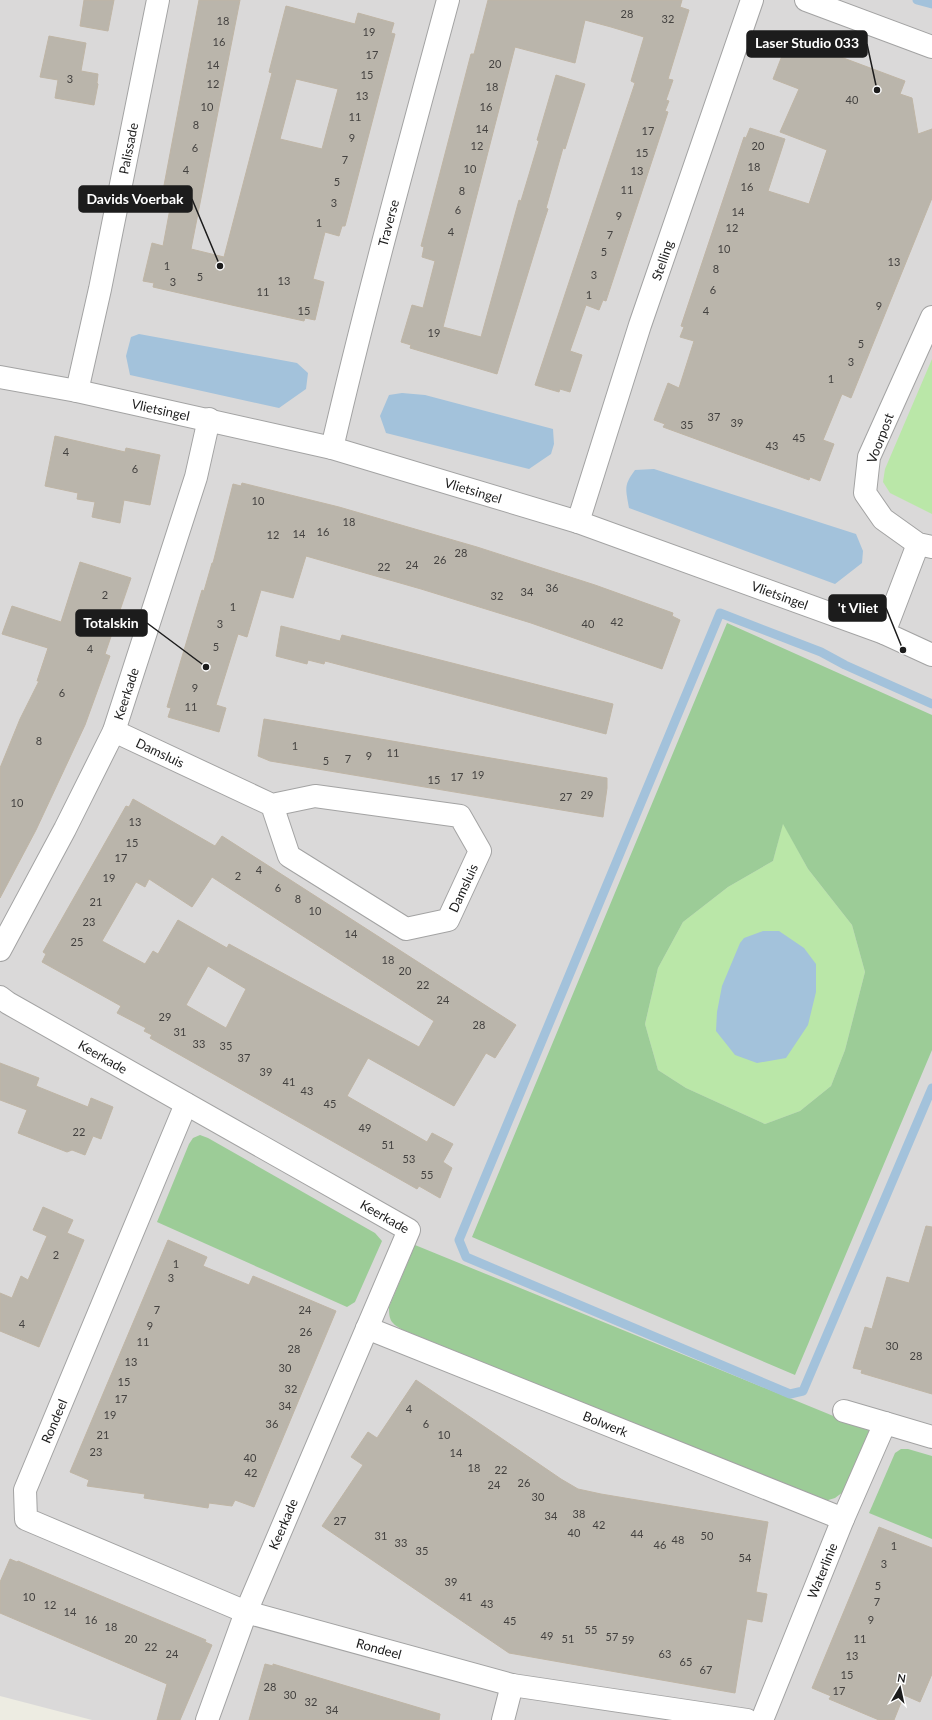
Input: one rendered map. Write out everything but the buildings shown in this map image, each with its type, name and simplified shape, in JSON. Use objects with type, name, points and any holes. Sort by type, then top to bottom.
[{"type":"street","name":"Palissade","points":[[77,391],[158,0]]},
{"type":"street","name":"Traverse","points":[[332,448],[380,250],[448,0]]},
{"type":"street","name":"Stelling","points":[[578,522],[640,325],[752,0]]},
{"type":"street","points":[[806,0],[932,47]]},
{"type":"street","name":"Voorpost","points":[[884,633],[925,545],[882,519],[865,493],[869,458],[932,317]]},
{"type":"street","name":"Vlietsingel","points":[[0,378],[77,391],[209,419],[332,448],[578,522],[884,633],[932,655]]},
{"type":"street","name":"Keerkade","points":[[0,950],[65,828],[114,731],[196,477],[209,419]]},
{"type":"street","name":"Damsluis","points":[[114,731],[272,805],[315,796],[460,816],[480,851],[448,920],[406,929],[289,856],[272,805]]},
{"type":"street","name":"Keerkade","points":[[0,997],[15,1007],[409,1230],[246,1612]]},
{"type":"street","name":"Rondeel","points":[[186,1104],[25,1490],[26,1520],[246,1612],[512,1685],[747,1720]]},
{"type":"street","name":"Bolwerk","points":[[367,1328],[843,1519]]},
{"type":"street","points":[[844,1411],[932,1437]]},
{"type":"street","name":"Waterlinie","points":[[762,1720],[843,1519],[885,1423]]},
{"type":"street","points":[[207,1720],[246,1612]]},
{"type":"street","points":[[503,1720],[512,1685]]},
{"type":"shaded area","points":[[0,0],[932,0],[932,1720],[92,1720],[0,1696]]},
{"type":"green space","points":[[932,359],[932,514],[890,493],[883,482],[885,469]]},
{"type":"green space","points":[[727,623],[932,715],[932,1050],[795,1375],[472,1237]],"holes":[[[783,824],[808,869],[852,925],[865,972],[845,1050],[831,1086],[800,1111],[765,1124],[686,1088],[658,1070],[645,1024],[658,968],[683,922],[728,887],[773,861]]]},
{"type":"green space","points":[[783,823],[808,869],[852,925],[865,972],[845,1050],[831,1086],[800,1111],[765,1124],[686,1088],[658,1070],[645,1024],[658,968],[683,922],[728,887],[773,861]]},
{"type":"green space","points":[[200,1135],[208,1138],[375,1233],[382,1241],[355,1302],[347,1307],[157,1222],[189,1144],[193,1138]]},
{"type":"green space","points":[[415,1245],[870,1431],[843,1492],[835,1498],[825,1501],[403,1330],[390,1319],[389,1307]]},
{"type":"green space","points":[[901,1449],[908,1449],[932,1456],[932,1539],[869,1513],[895,1453]]},
{"type":"water","points":[[139,334],[297,363],[308,373],[306,389],[279,408],[130,375],[126,356],[131,337]]},
{"type":"water","points":[[402,393],[425,395],[553,429],[554,444],[551,454],[529,469],[386,433],[380,416],[389,395]]},
{"type":"water","points":[[654,469],[856,534],[863,551],[862,563],[835,584],[629,508],[626,488],[631,475],[635,470]]},
{"type":"water","points":[[763,931],[779,931],[804,948],[816,964],[816,992],[808,1025],[786,1058],[757,1063],[735,1055],[716,1031],[717,1012],[722,986],[740,943],[744,938]]},
{"type":"waterway","points":[[917,0],[932,4]]},
{"type":"waterway","points":[[932,704],[845,665],[821,652],[720,613],[459,1240],[466,1257],[790,1394],[803,1391],[932,1088]]},
{"type":"place","name":"Laser Studio 033","points":[[877,90]]},
{"type":"place","name":"Davids Voerbak","points":[[220,266]]},
{"type":"place","name":"'t Vliet","points":[[903,650]]},
{"type":"place","name":"Totalskin","points":[[206,667]]}]
